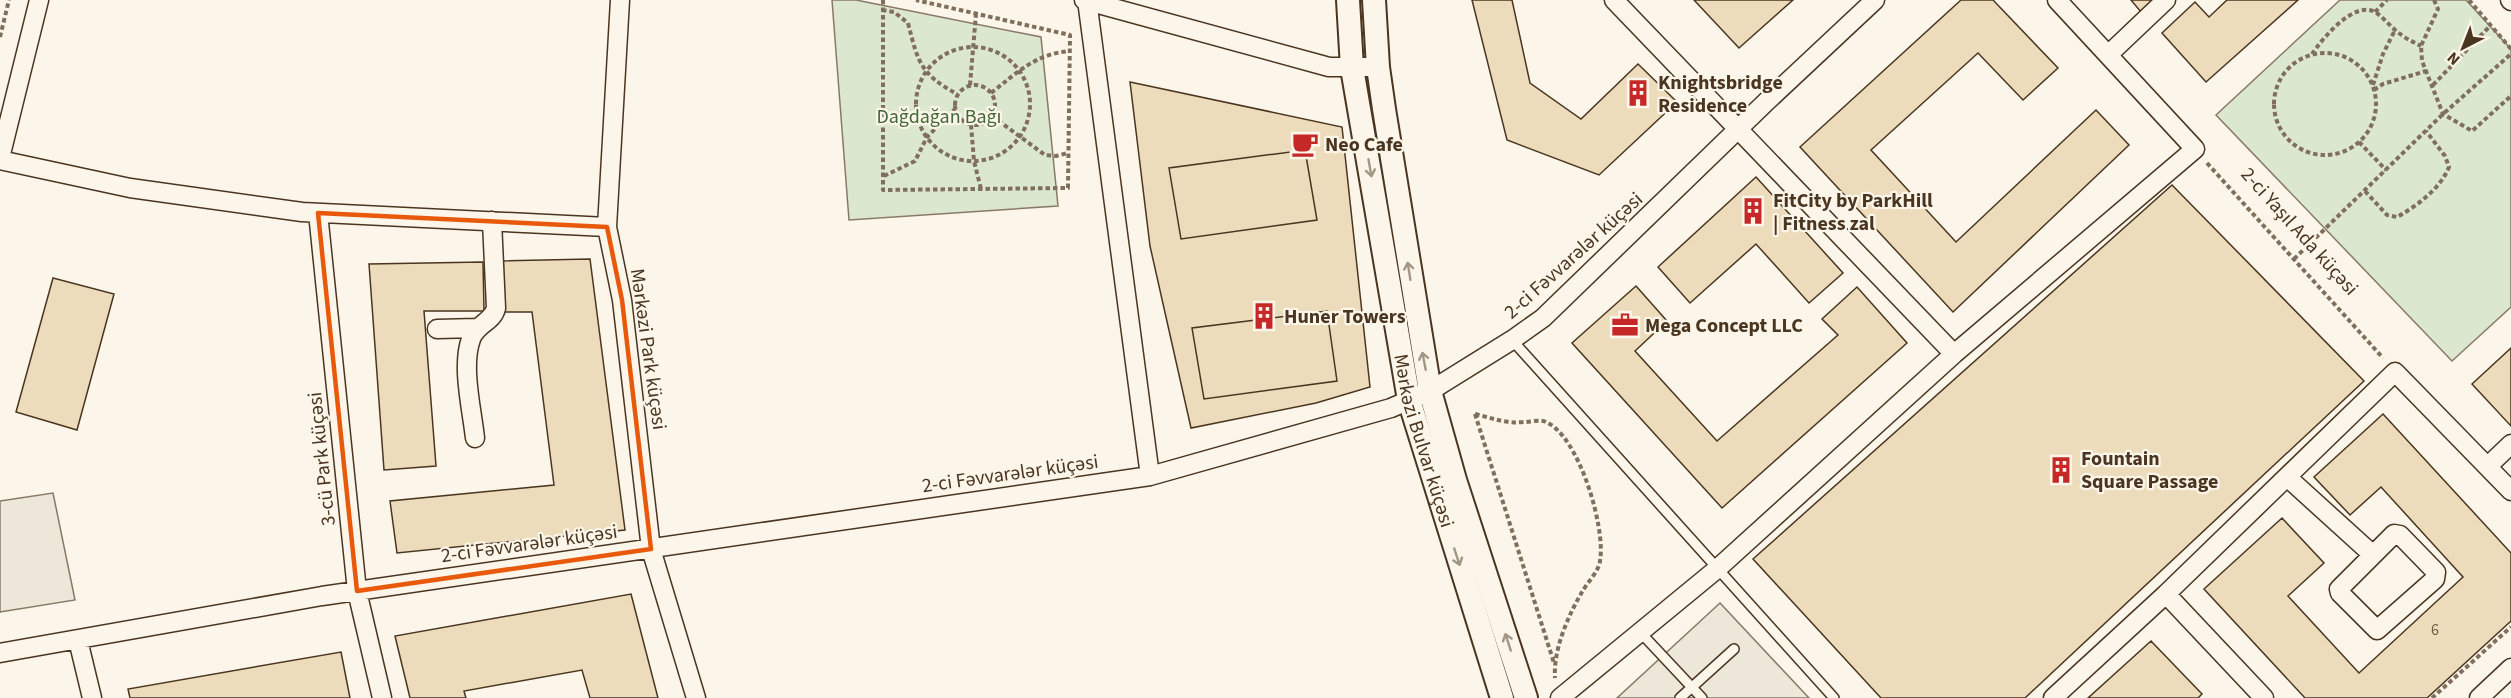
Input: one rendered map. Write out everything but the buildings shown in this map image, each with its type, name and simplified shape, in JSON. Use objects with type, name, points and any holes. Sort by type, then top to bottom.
[{"type":"street","points":[[39,0],[0,159],[130,188],[318,213],[607,227]]},
{"type":"street","name":"Mərkəzi Park küçəsi","points":[[620,0],[607,227],[622,300],[651,549],[696,698]]},
{"type":"street","points":[[1150,476],[1086,0],[1329,67],[1378,67]]},
{"type":"street","name":"Mərkəzi Bulvar küçəsi","points":[[1348,0],[1352,68],[1409,400],[1502,698]]},
{"type":"street","name":"Mərkəzi Bulvar küçəsi","points":[[1374,0],[1378,67],[1430,391],[1455,480],[1526,698]]},
{"type":"street","points":[[1614,0],[1954,354]]},
{"type":"street","name":"2-ci Fəvvarələr küçəsi","points":[[0,653],[357,591],[1150,476],[1391,408],[1430,391],[1543,318],[1875,0]]},
{"type":"street","points":[[1560,698],[1718,569],[1954,354],[2195,148],[2057,0]]},
{"type":"street","points":[[2108,55],[2166,0]]},
{"type":"street","name":"3-cü Park küçəsi","points":[[318,213],[357,591],[382,698]]},
{"type":"street","points":[[475,438],[467,364],[471,339],[477,328],[492,318],[496,308],[492,221]]},
{"type":"street","points":[[437,329],[477,328]]},
{"type":"street","points":[[2053,698],[2166,594],[2396,372],[2511,490]]},
{"type":"street","points":[[2488,466],[2511,444]]},
{"type":"street","points":[[2287,477],[2373,555]]},
{"type":"street","points":[[2394,534],[2397,534],[2436,572],[2435,579],[2377,630],[2340,593],[2339,589],[2373,555],[2394,534]]},
{"type":"street","points":[[2166,594],[2264,698]]},
{"type":"street","points":[[78,640],[92,698]]},
{"type":"street","points":[[2479,698],[2511,668]]},
{"type":"lane","points":[[1512,340],[1834,698]]},
{"type":"lane","points":[[1641,633],[1702,698]]},
{"type":"lane","points":[[1680,698],[1734,649]]},
{"type":"path","points":[[0,37],[9,0]]},
{"type":"path","points":[[883,0],[883,190],[1068,188],[1070,34],[916,0]]},
{"type":"path","points":[[2375,12],[2387,0]]},
{"type":"path","points":[[2434,0],[2438,9],[2421,46],[2422,61],[2443,114],[2472,131],[2511,96]]},
{"type":"path","points":[[2469,0],[2511,49]]},
{"type":"path","points":[[882,10],[894,12],[908,23],[914,49],[926,72],[957,94]]},
{"type":"path","points":[[2312,54],[2323,38],[2352,14],[2367,10],[2375,12],[2395,30],[2421,46]]},
{"type":"path","points":[[970,85],[976,14]]},
{"type":"path","points":[[2433,85],[2490,26]]},
{"type":"path","points":[[2374,88],[2363,70],[2349,58],[2324,52],[2312,54],[2290,65],[2277,86],[2274,110],[2280,128],[2291,143],[2313,154],[2338,154],[2359,142],[2373,122],[2376,110],[2374,88],[2383,54],[2395,30]]},
{"type":"path","points":[[972,46],[998,53],[1019,70],[1028,89],[1030,110],[1021,135],[1001,154],[974,161],[948,155],[927,137],[917,112],[916,98],[926,72],[945,54],[972,46]]},
{"type":"path","points":[[991,93],[1019,70],[1047,54],[1069,51],[1094,53]]},
{"type":"path","points":[[2294,259],[2443,114],[2511,54]]},
{"type":"path","points":[[2374,88],[2426,71]]},
{"type":"path","points":[[883,177],[915,161],[927,137],[955,109],[957,94],[970,85],[978,85],[991,93],[995,100],[992,116],[986,122],[971,125],[963,122],[955,109]]},
{"type":"path","points":[[992,116],[1021,135],[1045,155],[1056,156],[1068,153]]},
{"type":"path","points":[[971,125],[974,161],[981,189]]},
{"type":"path","points":[[2365,191],[2387,215],[2397,217],[2415,207],[2446,175],[2449,167],[2445,156],[2426,131]]},
{"type":"path","points":[[2359,142],[2386,170]]},
{"type":"path","name":"2-ci Yaşıl Ada küçəsi","points":[[2195,148],[2396,372]]},
{"type":"path","points":[[1554,664],[1568,621],[1600,563],[1601,545],[1587,477],[1561,432],[1545,421],[1505,423],[1475,414],[1554,664],[1560,698]]},
{"type":"path","points":[[2432,698],[2511,627]]},
{"type":"highlighted area","points":[[318,213],[607,227],[622,300],[651,549],[357,591]]},
{"type":"green space","name":"Dağdağan Bağı","points":[[832,0],[856,0],[1041,37],[1058,206],[849,220]]},
{"type":"green space","points":[[2340,0],[2466,0],[2511,49],[2511,307],[2452,361],[2216,115]]},
{"type":"shaded area","points":[[53,493],[75,600],[0,612],[0,501]]},
{"type":"shaded area","points":[[1720,603],[1809,698],[1617,698]]},
{"type":"place","name":"Knightsbridge Residence","points":[[1638,93]]},
{"type":"place","name":"Neo Cafe","points":[[1305,144]]},
{"type":"place","name":"FitCity by ParkHill | Fitness zal","points":[[1753,211]]},
{"type":"place","name":"Huner Towers","points":[[1264,316]]},
{"type":"place","name":"Mega Concept LLC","points":[[1625,325]]},
{"type":"place","name":"Fountain Square Passage","points":[[2061,470]]}]
